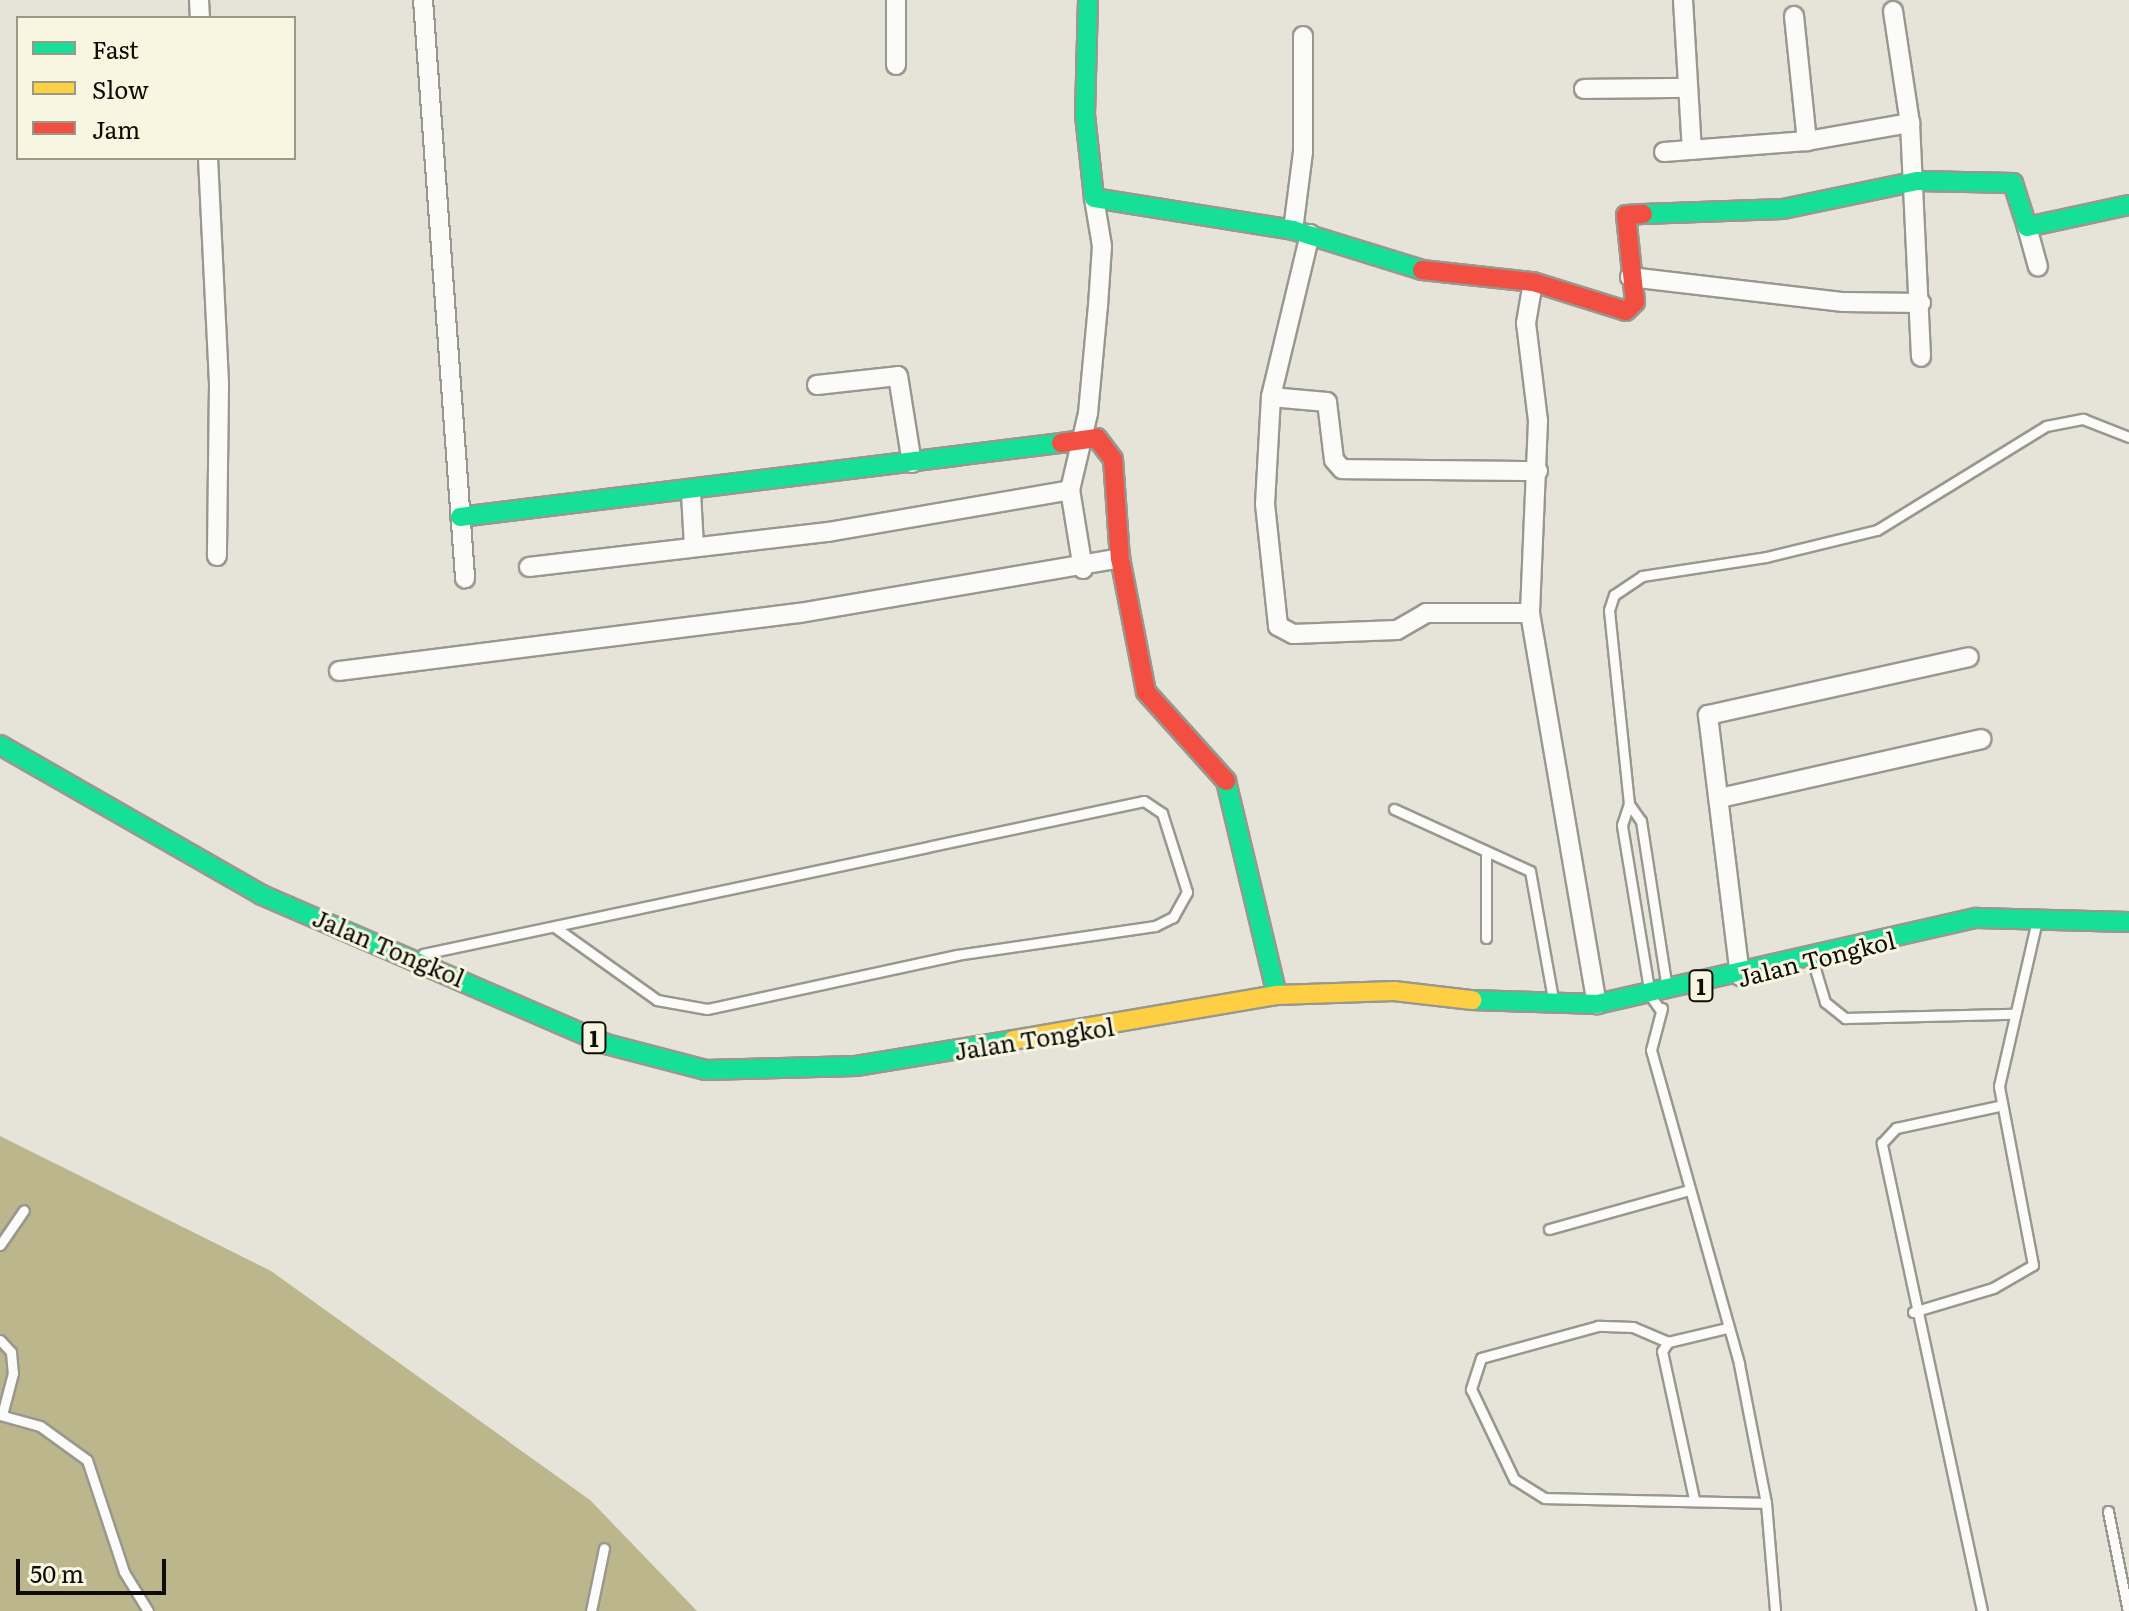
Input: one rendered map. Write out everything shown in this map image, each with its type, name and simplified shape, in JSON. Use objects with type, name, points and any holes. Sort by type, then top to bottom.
[{"type":"main road","points":[[1088,0],[1085,115],[1094,198],[1302,232],[1439,275],[1533,282],[1626,311],[1635,302],[1623,215],[1783,209],[1917,181],[2013,183],[2027,227],[2129,205]]},
{"type":"main road","points":[[460,517],[691,493],[1090,439],[1110,454],[1120,558],[1146,692],[1224,773],[1273,996]]},
{"type":"main road","name":"Jalan Tongkol","points":[[0,745],[262,895],[416,956],[606,1044],[678,1066],[741,1072],[856,1066],[1248,1003],[1273,996],[1394,991],[1554,1006],[1660,1000],[1740,976],[1976,918],[2038,915],[2129,922]]},
{"type":"street","points":[[423,0],[465,578]]},
{"type":"street","points":[[896,0],[896,65]]},
{"type":"street","points":[[1683,0],[1692,150]]},
{"type":"street","points":[[1893,11],[1917,181],[1921,357]]},
{"type":"street","points":[[1794,16],[1807,141]]},
{"type":"street","points":[[1303,36],[1302,232],[1271,397],[1265,504],[1284,632],[1397,630],[1426,613],[1530,613]]},
{"type":"street","points":[[1584,89],[1687,88]]},
{"type":"street","points":[[1664,152],[1807,141],[1910,123]]},
{"type":"street","points":[[208,160],[219,385],[217,556]]},
{"type":"street","points":[[1083,569],[1070,490],[1090,439],[1102,246],[1094,198]]},
{"type":"street","points":[[2027,227],[2038,267]]},
{"type":"street","points":[[1630,277],[1844,302],[1921,303]]},
{"type":"street","points":[[1533,282],[1526,323],[1538,471],[1530,613],[1597,1004]]},
{"type":"street","points":[[817,385],[898,376],[912,463]]},
{"type":"street","points":[[1271,397],[1327,402],[1334,460],[1342,469],[1538,471]]},
{"type":"street","points":[[529,567],[694,547],[1070,490]]},
{"type":"street","points":[[691,493],[694,547]]},
{"type":"street","points":[[339,671],[1083,569],[1120,558]]},
{"type":"street","points":[[1740,976],[1708,715],[1969,657]]},
{"type":"street","points":[[1720,798],[1981,739]]},
{"type":"lane","points":[[1660,1000],[1622,825],[1629,804],[1609,610],[1625,584],[1877,530],[2046,426],[2083,419],[2129,437]]},
{"type":"lane","points":[[416,956],[1144,801],[1162,813],[1187,892],[1173,917],[1155,926],[957,955],[707,1009],[657,1000],[556,928]]},
{"type":"lane","points":[[1629,804],[1641,821],[1660,1000],[1651,1050],[1727,1328],[1766,1503],[1775,1611]]},
{"type":"lane","points":[[1394,809],[1530,871],[1554,1006]]},
{"type":"lane","points":[[1486,853],[1486,938]]},
{"type":"lane","points":[[1913,1312],[1993,1288],[2033,1265],[1999,1106],[2014,1014],[2038,915]]},
{"type":"lane","points":[[1812,959],[1825,1002],[1845,1018],[2014,1014]]},
{"type":"lane","points":[[1982,1611],[1975,1552],[1913,1312],[1882,1143],[1896,1128],[1999,1106]]},
{"type":"lane","points":[[1549,1229],[1689,1190]]},
{"type":"lane","points":[[0,1245],[24,1210]]},
{"type":"lane","points":[[1727,1328],[1668,1342],[1633,1327],[1598,1326],[1481,1358],[1471,1389],[1527,1491],[1545,1498],[1766,1503]]},
{"type":"lane","points":[[0,1340],[11,1352],[13,1373],[1,1415],[58,1436],[87,1460],[124,1572],[148,1611]]},
{"type":"lane","points":[[1668,1342],[1662,1362],[1694,1499]]},
{"type":"lane","points":[[2108,1511],[2128,1611]]},
{"type":"lane","points":[[591,1611],[604,1548]]},
{"type":"shaded area","points":[[0,1136],[271,1271],[590,1500],[697,1611],[0,1611]]},
{"type":"traffic: fast","points":[[1088,0],[1085,115],[1094,198],[1293,230],[1422,270]]},
{"type":"traffic: fast","points":[[1643,214],[1783,209],[1917,181],[2013,183],[2027,227],[2129,205]]},
{"type":"traffic: fast","points":[[460,517],[1061,443]]},
{"type":"traffic: fast","points":[[0,745],[262,895],[606,1044],[706,1070],[856,1066],[1013,1040]]},
{"type":"traffic: fast","points":[[1226,781],[1277,995]]},
{"type":"traffic: fast","points":[[1472,1000],[1597,1004],[1976,918],[2129,922]]},
{"type":"traffic: slow","points":[[1013,1040],[1277,995],[1394,991],[1472,1000]]},
{"type":"traffic: jam","points":[[1422,270],[1533,282],[1626,311],[1635,302],[1626,215],[1643,214]]},
{"type":"traffic: jam","points":[[1061,443],[1097,438],[1113,459],[1120,558],[1146,692],[1226,781]]}]
